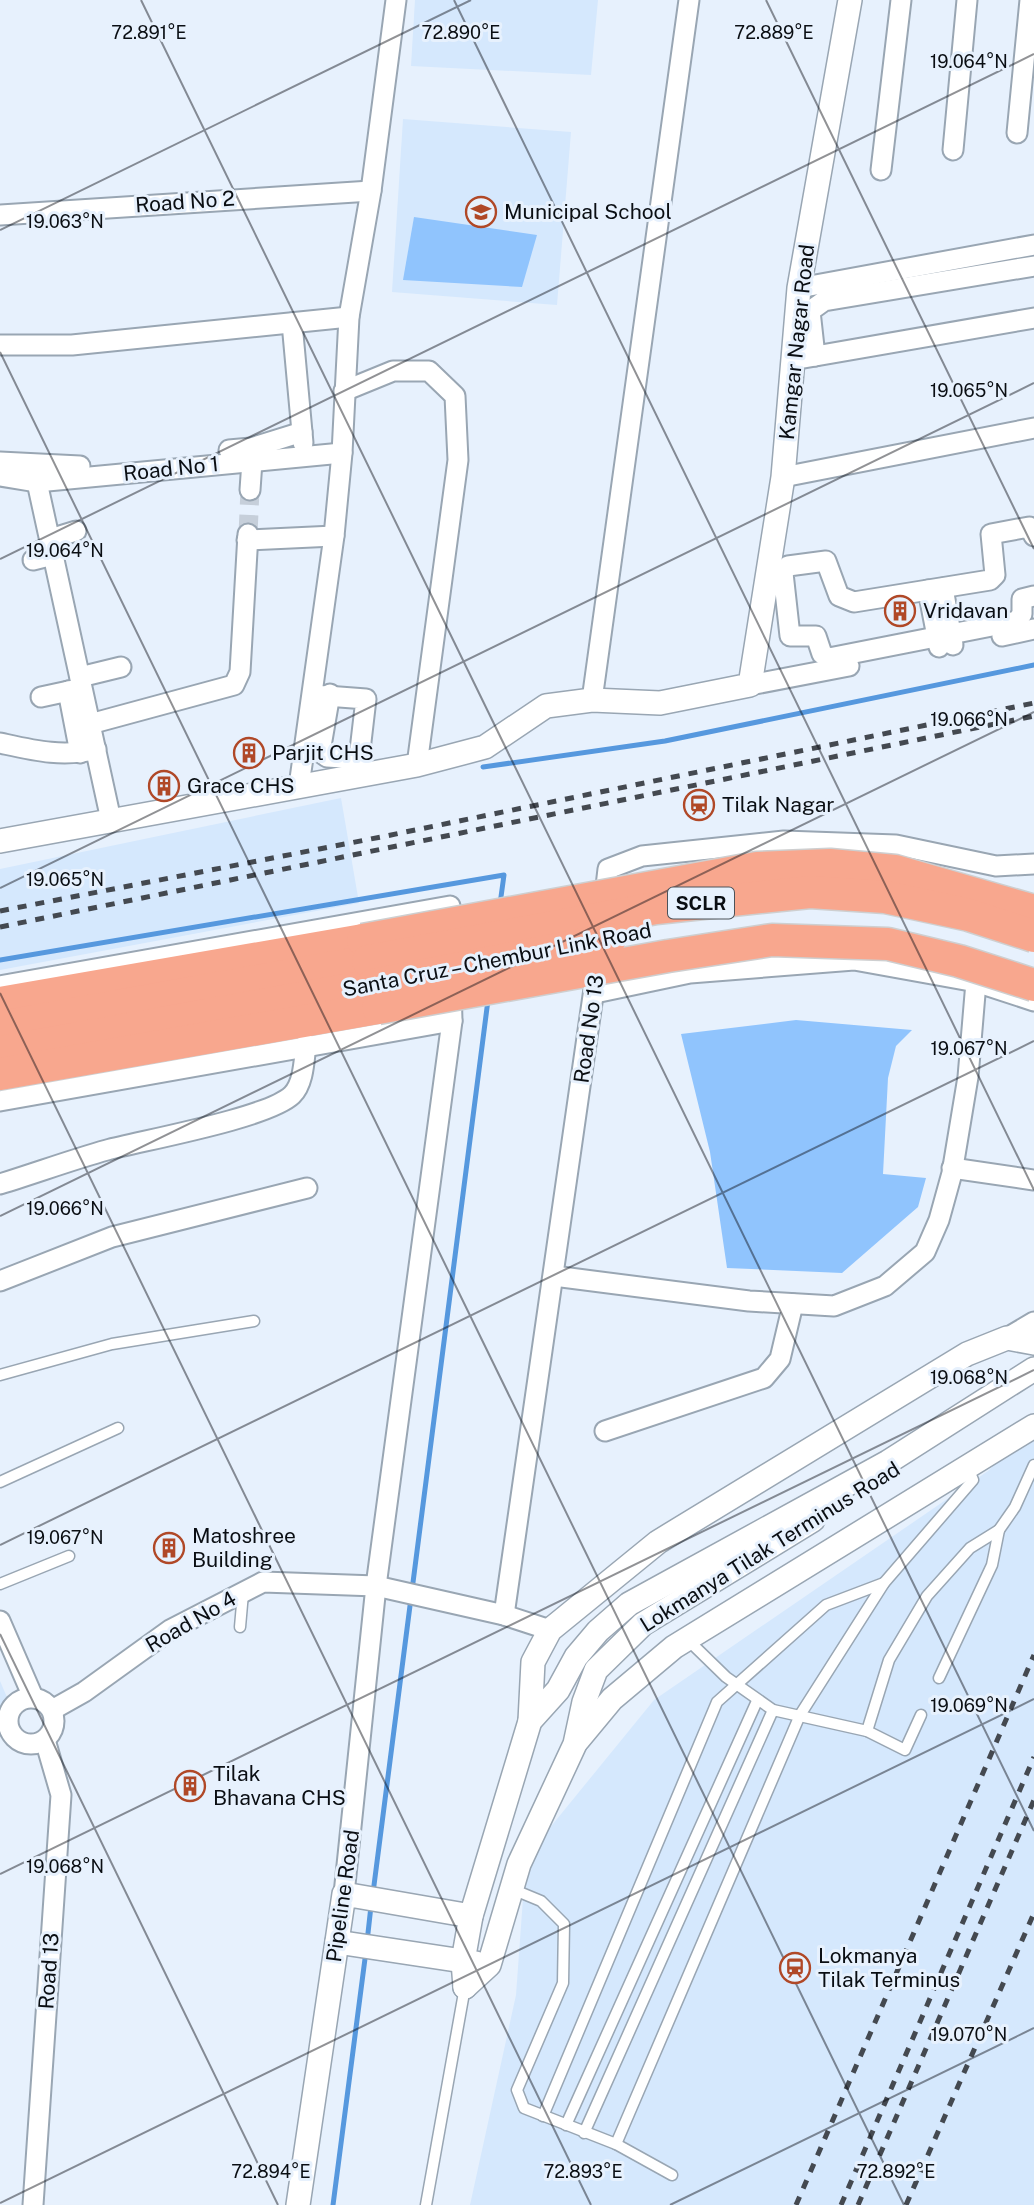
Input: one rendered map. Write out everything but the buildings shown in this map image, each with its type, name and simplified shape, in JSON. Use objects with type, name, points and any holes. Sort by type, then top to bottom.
[{"type":"highway","points":[[0,1074],[757,868],[830,865],[895,871],[1034,911]]},
{"type":"highway","name":"Santa Cruz – Chembur Link Road","points":[[0,1052],[370,973],[656,908],[810,892],[886,897],[968,915],[1034,936]]},
{"type":"highway","name":"Santa Cruz – Chembur Link Road","points":[[0,1027],[659,929],[810,913],[883,918],[963,935],[1034,959]]},
{"type":"highway","points":[[0,1003],[370,973],[668,956],[772,940],[888,944],[959,961],[1034,985]]},
{"type":"street","points":[[358,767],[320,752],[322,694],[342,453],[349,317],[371,191],[396,0]]},
{"type":"street","points":[[592,700],[689,0]]},
{"type":"street","name":"Kamgar Nagar Road","points":[[750,685],[804,358],[799,288],[850,0]]},
{"type":"street","points":[[881,170],[901,0]]},
{"type":"street","points":[[953,150],[967,0]]},
{"type":"street","points":[[1017,133],[1030,0]]},
{"type":"street","name":"Road No 2","points":[[0,215],[371,191]]},
{"type":"street","points":[[799,288],[1034,245]]},
{"type":"street","points":[[1034,266],[824,301],[810,311],[804,358],[1034,318]]},
{"type":"street","points":[[0,345],[72,345],[349,317]]},
{"type":"street","points":[[292,323],[304,456]]},
{"type":"street","points":[[344,391],[393,371],[429,370],[454,396],[458,460],[416,765]]},
{"type":"street","points":[[783,477],[1034,428]]},
{"type":"street","points":[[0,462],[78,466],[251,448],[302,432]]},
{"type":"street","name":"Road No 1","points":[[0,476],[37,482],[342,453]]},
{"type":"street","points":[[250,490],[252,461]]},
{"type":"street","points":[[37,482],[88,751],[111,820]]},
{"type":"street","points":[[851,660],[825,657],[816,636],[790,635],[784,569],[822,560],[829,562],[836,590],[846,601],[854,602],[993,578],[991,534],[1029,527],[1034,536]]},
{"type":"street","points":[[33,560],[76,531]]},
{"type":"street","points":[[90,724],[233,685],[240,671],[247,537],[334,536]]},
{"type":"street","points":[[936,589],[946,641]]},
{"type":"street","points":[[990,632],[1017,621],[1023,614],[1022,600],[1034,596]]},
{"type":"street","points":[[762,610],[786,607]]},
{"type":"street","points":[[0,841],[299,786],[358,767],[416,765],[485,747],[546,706],[592,700],[660,703],[990,632],[1034,629]]},
{"type":"street","points":[[41,697],[121,667]]},
{"type":"street","points":[[77,685],[90,724],[88,751]]},
{"type":"street","points":[[322,694],[366,699],[358,767]]},
{"type":"street","points":[[299,786],[322,694]]},
{"type":"street","points":[[0,743],[45,753],[88,751]]},
{"type":"street","name":"Road No 13","points":[[504,1615],[595,993],[608,869],[642,856],[784,841],[896,845],[996,866],[1034,864]]},
{"type":"street","name":"Pipeline Road","points":[[0,986],[450,906],[452,1021],[382,1587],[367,1898],[298,2205]]},
{"type":"street","points":[[595,993],[690,973],[854,960],[976,982],[1034,1001]]},
{"type":"street","points":[[554,1276],[793,1304],[834,1306],[885,1286],[925,1252],[939,1220],[952,1168],[968,1077],[976,982]]},
{"type":"street","points":[[0,1101],[306,1044],[452,1021]]},
{"type":"street","points":[[0,1184],[105,1151],[218,1124],[261,1110],[291,1095],[302,1076],[306,1044]]},
{"type":"street","points":[[952,1168],[1034,1180]]},
{"type":"street","points":[[0,1281],[112,1237],[307,1188]]},
{"type":"street","points":[[605,1431],[764,1378],[779,1359],[793,1304]]},
{"type":"street","points":[[530,1721],[533,1662],[550,1630],[658,1542],[967,1354],[1007,1338],[1034,1322]]},
{"type":"street","points":[[1007,1338],[1034,1343]]},
{"type":"street","name":"Lokmanya Tilak Terminus Road","points":[[465,1987],[463,1961],[471,1916],[530,1721],[558,1690],[576,1657],[598,1631],[629,1604],[888,1462],[1034,1369]]},
{"type":"street","name":"Lokmanya Tilak Terminus Road","points":[[489,1965],[519,1864],[575,1744],[584,1702],[596,1670],[615,1648],[643,1624],[1034,1385]]},
{"type":"street","points":[[575,1744],[612,1699],[687,1639],[1034,1426]]},
{"type":"street","name":"Road No 4","points":[[52,1710],[84,1692],[170,1630],[263,1582],[382,1587],[504,1615],[550,1630]]},
{"type":"street","points":[[0,1621],[33,1697],[47,1704],[52,1710],[54,1726],[45,1740],[32,1745],[6,1740],[12,1708],[17,1702],[33,1697]]},
{"type":"street","name":"Road 13","points":[[33,2205],[61,1796],[45,1740]]},
{"type":"street","points":[[367,1898],[471,1916]]},
{"type":"street","points":[[358,1944],[489,1965]]},
{"type":"street","points":[[465,1987],[489,1965]]},
{"type":"lane","points":[[0,1375],[112,1344],[254,1321]]},
{"type":"lane","points":[[0,1482],[118,1428]]},
{"type":"lane","points":[[867,1731],[889,1660],[927,1596],[970,1548],[999,1530],[1015,1507],[1034,1465]]},
{"type":"lane","points":[[616,2144],[800,1715],[884,1583],[973,1480],[968,1467]]},
{"type":"lane","points":[[939,1678],[992,1565],[999,1530]]},
{"type":"lane","points":[[0,1584],[69,1556]]},
{"type":"lane","points":[[543,2116],[718,1702],[826,1605],[884,1583]]},
{"type":"lane","points":[[240,1627],[243,1592]]},
{"type":"lane","points":[[687,1639],[736,1685],[773,1710],[867,1731],[905,1749],[921,1715]]},
{"type":"lane","points":[[566,2125],[757,1701]]},
{"type":"lane","points":[[584,2133],[773,1710]]},
{"type":"lane","points":[[512,1889],[541,1901],[564,1924],[563,1983],[517,2090],[524,2108],[616,2144],[672,2175]]},
{"type":"lane","points":[[426,2205],[465,1987]]},
{"type":"shaded area","points":[[415,0],[598,0],[591,75],[411,66]]},
{"type":"shaded area","name":"Municipal School","points":[[403,119],[571,132],[557,305],[392,292]]},
{"type":"shaded area","points":[[414,217],[537,235],[522,287],[403,280]]},
{"type":"shaded area","points":[[341,798],[359,903],[0,970],[0,869]]},
{"type":"shaded area","points":[[796,1020],[912,1030],[896,1046],[888,1078],[883,1174],[926,1178],[918,1207],[842,1273],[727,1268],[710,1152],[681,1034]]},
{"type":"shaded area","points":[[1034,1425],[1034,2205],[470,2205],[516,1995],[526,1857],[654,1700],[988,1471]]},
{"type":"shaded area","points":[[0,1681],[16,1718],[0,1730]]},
{"type":"waterway","points":[[483,767],[665,741],[1034,665]]},
{"type":"waterway","points":[[0,960],[504,875],[500,904]]},
{"type":"waterway","points":[[373,1893],[488,1000]]},
{"type":"waterway","points":[[367,1942],[371,1906]]},
{"type":"waterway","points":[[333,2205],[366,1951]]},
{"type":"tunnel","points":[[248,534],[250,490]]},
{"type":"railway","points":[[0,911],[386,836],[1034,703]]},
{"type":"railway","points":[[0,927],[1034,716]]},
{"type":"railway","points":[[796,2205],[1034,1655]]},
{"type":"railway","points":[[841,2205],[1034,1757]]},
{"type":"railway","points":[[858,2205],[1034,1800]]},
{"type":"railway","points":[[906,2205],[1034,1913]]},
{"type":"place","name":"Municipal School","points":[[481,212]]},
{"type":"place","name":"Vridavan","points":[[900,611]]},
{"type":"place","name":"Parjit CHS","points":[[249,753]]},
{"type":"place","name":"Grace CHS","points":[[164,786]]},
{"type":"place","name":"Tilak Nagar","points":[[699,805]]},
{"type":"place","name":"Matoshree Building","points":[[169,1548]]},
{"type":"place","name":"Tilak Bhavana CHS","points":[[190,1786]]},
{"type":"place","name":"Lokmanya Tilak Terminus","points":[[795,1968]]}]
